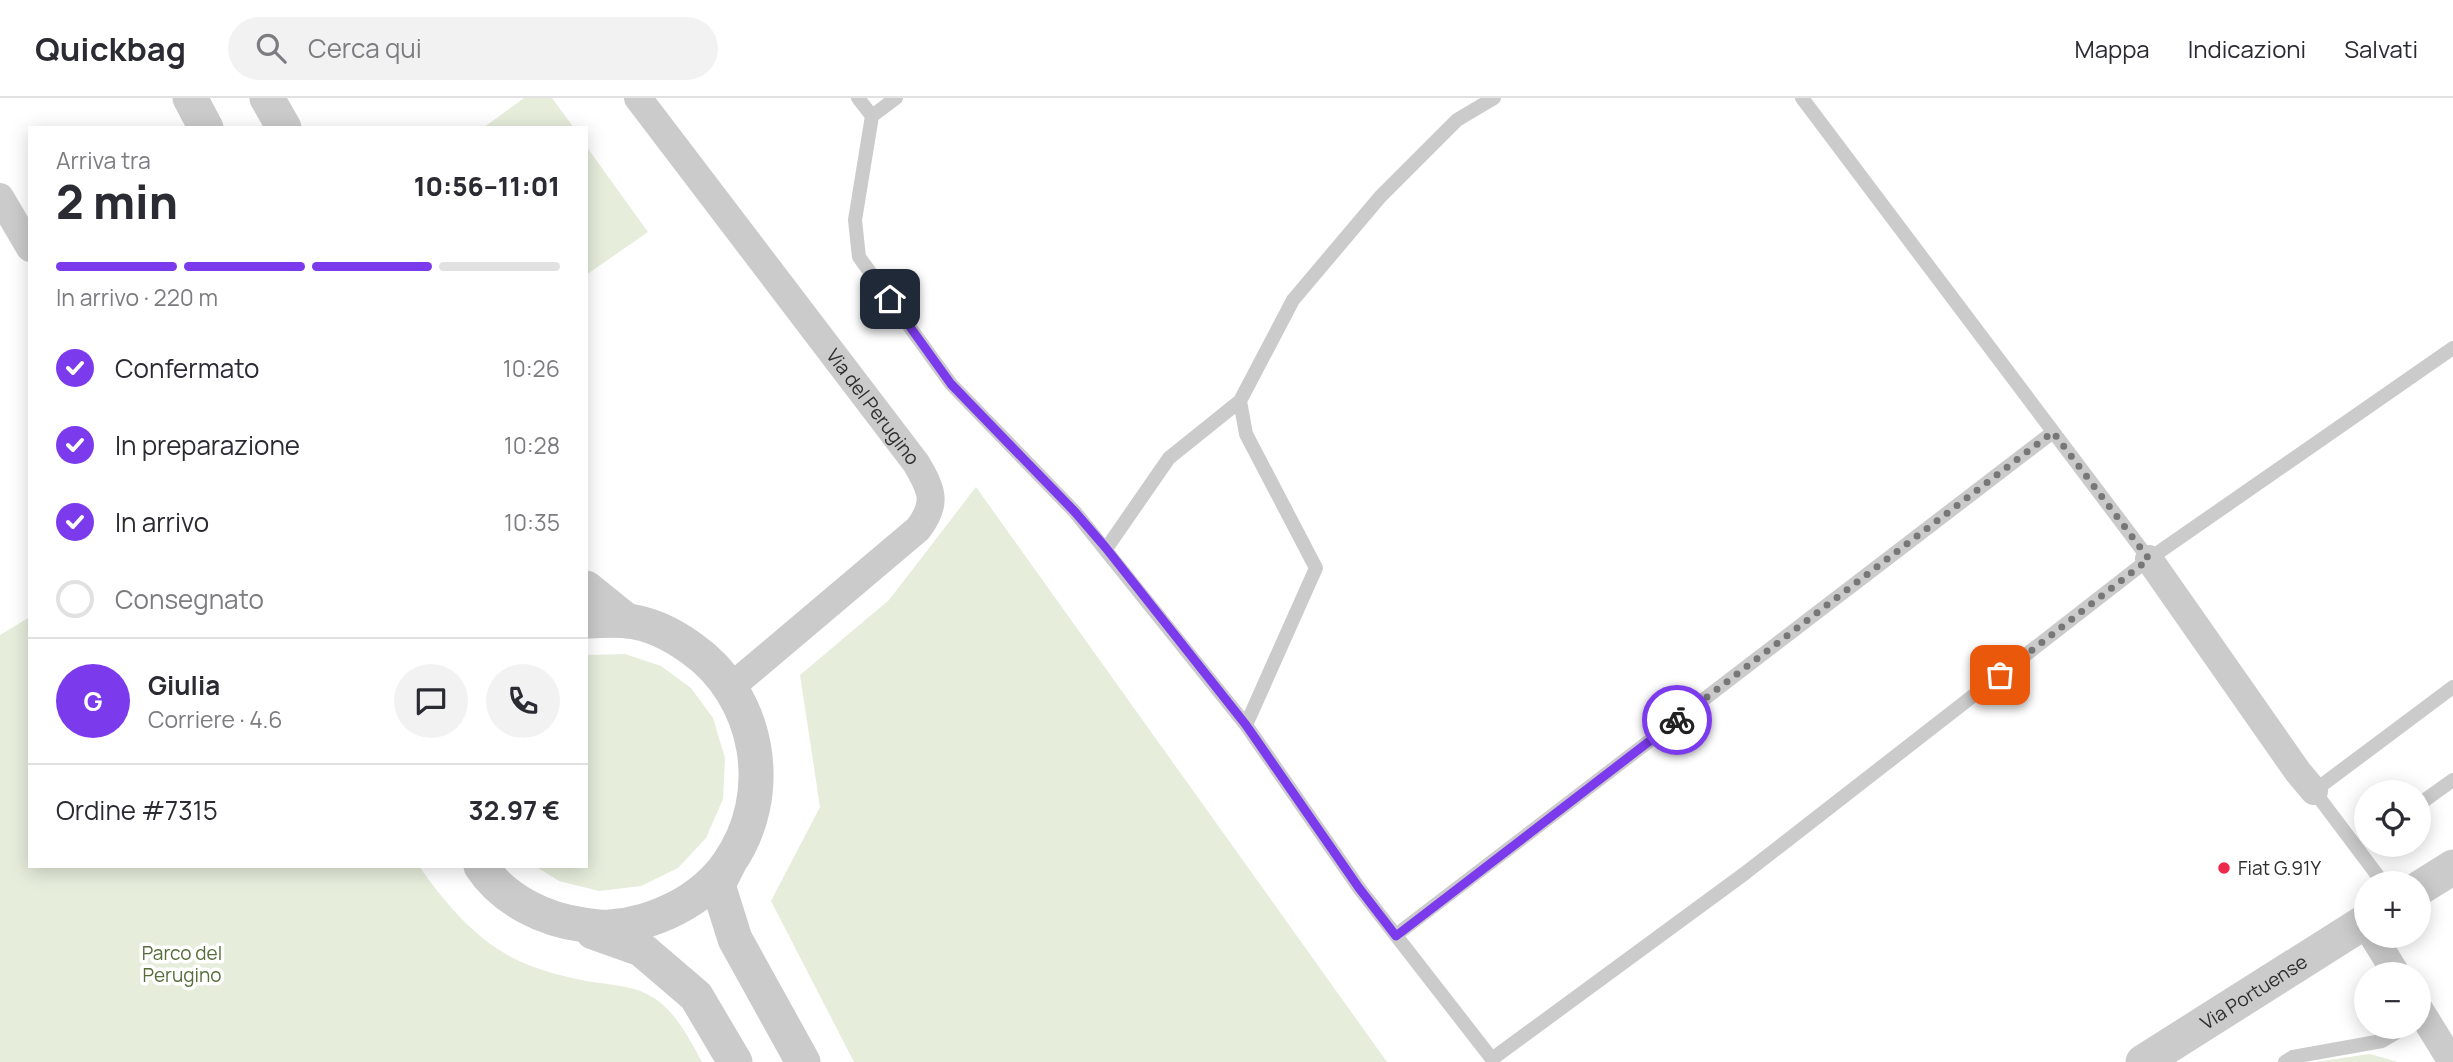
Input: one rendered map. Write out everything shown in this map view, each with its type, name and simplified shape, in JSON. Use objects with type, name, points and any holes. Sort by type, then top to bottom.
[{"type":"street","points":[[190,98],[205,126]]},
{"type":"street","points":[[267,98],[283,126]]},
{"type":"street","name":"Via del Perugino","points":[[638,98],[916,463],[930,490],[932,504],[918,529],[731,687]]},
{"type":"street","points":[[0,197],[28,245]]},
{"type":"street","points":[[2149,559],[2314,791]]},
{"type":"street","points":[[588,590],[627,621]]},
{"type":"street","points":[[588,621],[627,621],[674,636],[706,658],[731,687],[751,729],[758,776],[750,822],[718,885],[735,939],[803,1062]]},
{"type":"street","points":[[563,922],[609,928],[654,919],[695,897],[728,864]]},
{"type":"street","points":[[2431,881],[2453,867]]},
{"type":"street","points":[[482,868],[488,877],[522,905],[641,949],[696,996],[736,1062]]},
{"type":"street","name":"Via Portuense","points":[[2143,1062],[2354,934]]},
{"type":"street","points":[[2431,1036],[2452,1062]]},
{"type":"lane","points":[[858,98],[872,117]]},
{"type":"lane","points":[[897,98],[872,117],[855,220],[859,257],[951,384],[1075,512],[1246,725],[1359,888],[1492,1059],[1744,874],[2149,559],[2453,348]]},
{"type":"lane","points":[[1106,548],[1169,458],[1240,401],[1293,300],[1380,197],[1457,120],[1494,98]]},
{"type":"lane","points":[[1802,98],[2149,559]]},
{"type":"lane","points":[[1240,401],[1246,434],[1316,568],[1246,725]]},
{"type":"lane","points":[[1396,936],[2053,432]]},
{"type":"lane","points":[[2354,838],[2314,791],[2453,687]]},
{"type":"lane","points":[[2431,796],[2453,780]]},
{"type":"lane","points":[[2285,1062],[2293,1057],[2385,1039]]},
{"type":"green space","points":[[524,98],[552,98],[573,126],[486,126]]},
{"type":"green space","points":[[588,149],[648,232],[588,274]]},
{"type":"green space","points":[[976,487],[1387,1062],[854,1062],[771,901],[820,807],[800,675],[889,600]]},
{"type":"green space","name":"Parco del Perugino","points":[[28,618],[28,868],[420,868],[461,918],[500,951],[533,967],[583,980],[632,988],[654,998],[676,1019],[702,1062],[0,1062],[0,635]]},
{"type":"green space","points":[[625,654],[661,666],[691,688],[713,718],[725,758],[723,799],[706,838],[678,868],[641,886],[599,891],[559,881],[538,868],[588,868],[588,655]]},
{"type":"green space","points":[[2369,1054],[2398,1062],[2316,1062]]},
{"type":"way so far","points":[[1677,720],[2053,432],[2149,559],[2000,675]]},
{"type":"place","name":"Fiat G.91Y","points":[[2224,868]]},
{"type":"route","points":[[890,299],[951,384],[1075,512],[1106,548],[1246,725],[1359,888],[1396,936],[1677,720]]}]
